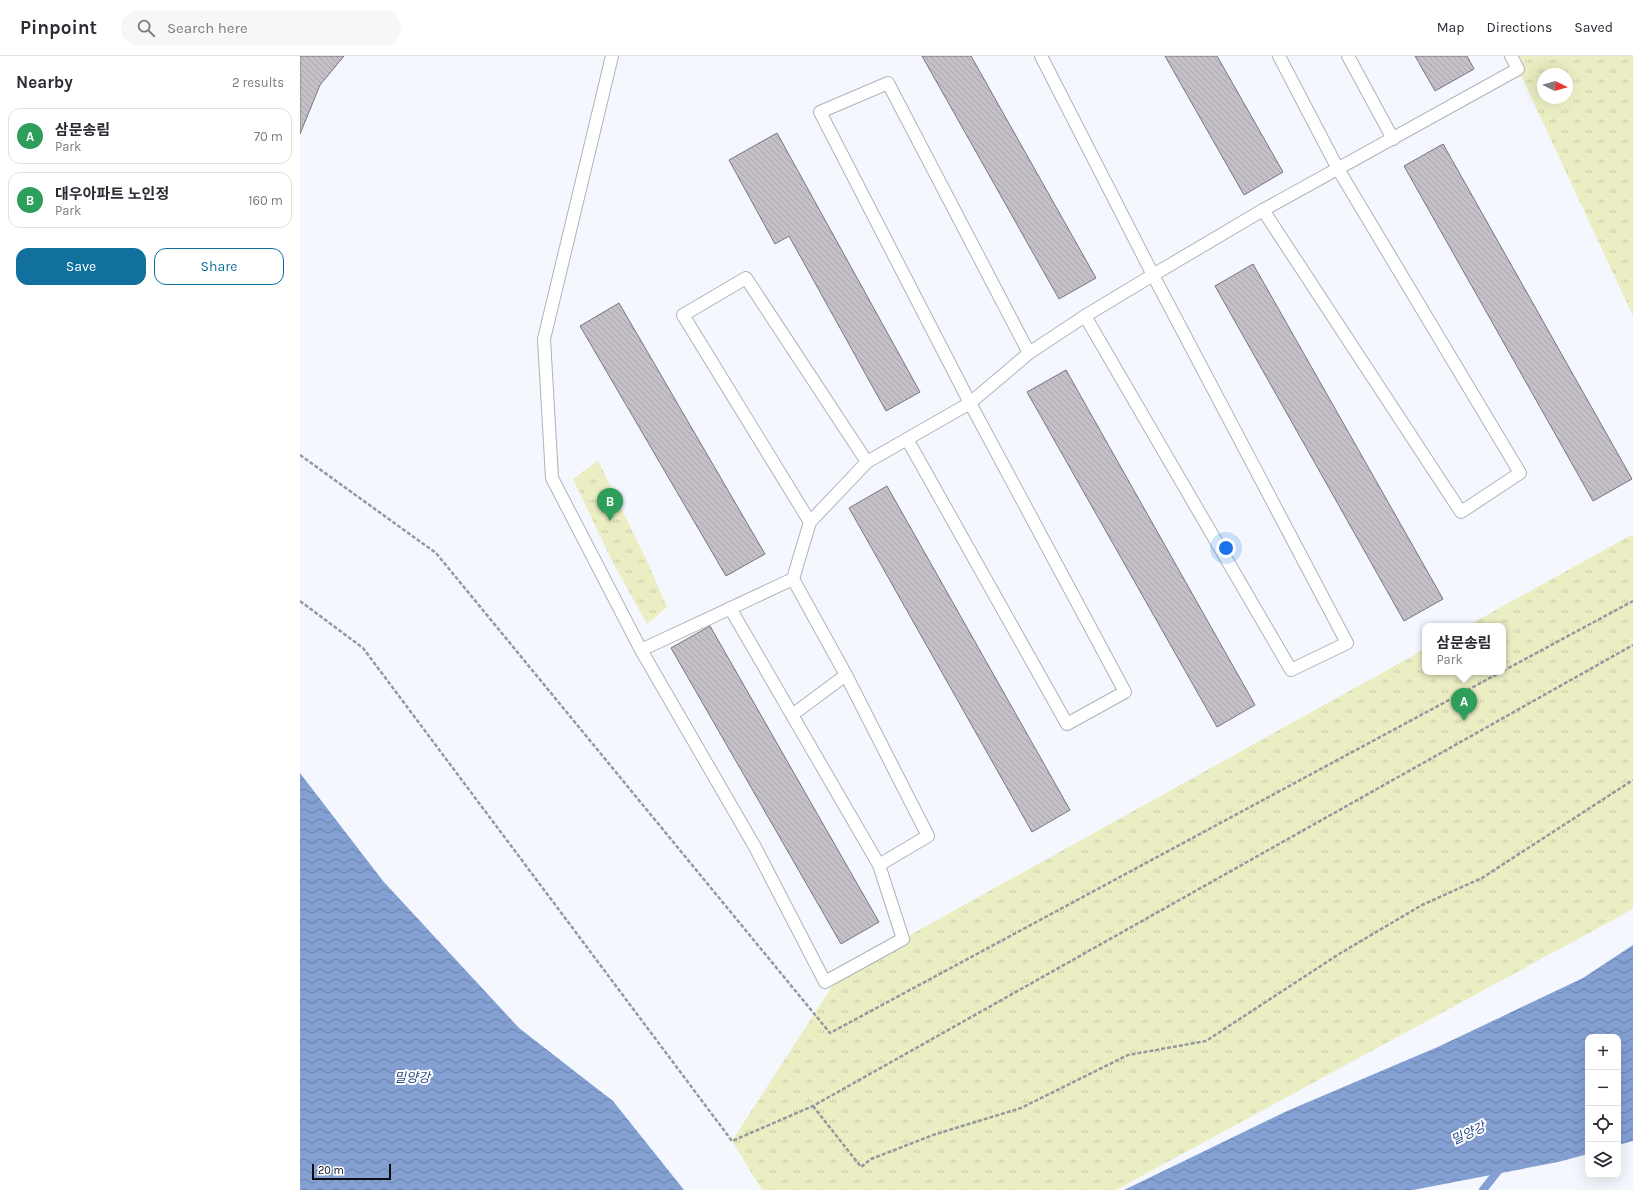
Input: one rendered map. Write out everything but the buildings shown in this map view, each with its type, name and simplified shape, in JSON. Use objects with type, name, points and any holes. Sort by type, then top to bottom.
[{"type":"lane","points":[[612,56],[544,339],[552,478],[641,650],[755,847],[825,982],[903,939],[879,865],[730,608]]},
{"type":"lane","points":[[1041,56],[1152,275],[1347,643],[1291,670],[1085,316]]},
{"type":"lane","points":[[1264,210],[1461,512],[1520,473],[1338,169],[1279,56]]},
{"type":"lane","points":[[1348,56],[1393,139]]},
{"type":"lane","points":[[879,865],[928,836],[846,675],[793,579],[810,522],[867,462],[970,403],[1029,353],[1085,316],[1152,275],[1264,210],[1518,69],[1511,56]]},
{"type":"lane","points":[[907,440],[1067,724],[1124,692],[970,403],[820,112],[888,83],[1029,353]]},
{"type":"lane","points":[[810,522],[683,315],[746,278],[867,462]]},
{"type":"lane","points":[[641,650],[793,579]]},
{"type":"lane","points":[[792,715],[846,675]]},
{"type":"path","points":[[300,455],[436,553],[830,1033],[1496,675]]},
{"type":"path","points":[[300,601],[363,648],[732,1141],[813,1106],[1633,645]]},
{"type":"path","points":[[1506,670],[1633,601]]},
{"type":"path","points":[[813,1106],[861,1167],[871,1159],[933,1135],[1021,1108],[1128,1055],[1206,1041],[1339,954],[1422,905],[1482,878],[1633,780]]},
{"type":"green space","points":[[1512,56],[1633,56],[1633,316]]},
{"type":"green space","points":[[598,461],[648,563],[667,607],[647,624],[613,563],[573,479]]},
{"type":"green space","points":[[1633,534],[1633,909],[1116,1190],[762,1190],[732,1141],[840,974],[1422,651],[1422,675],[1506,675],[1506,623],[1472,623]]},
{"type":"water","name":"밀양강","points":[[300,773],[383,881],[519,1028],[613,1101],[684,1190],[300,1190]]},
{"type":"water","name":"밀양강","points":[[1633,945],[1633,1141],[1621,1144],[1621,1034],[1585,1034],[1585,1155],[1558,1162],[1413,1190],[1124,1190],[1287,1111],[1440,1046],[1583,978]]},
{"type":"waterway","points":[[1483,1190],[1502,1166]]},
{"type":"place","name":"대우아파트 노인정","points":[[610,521]]},
{"type":"place","name":"삼문송림","points":[[1464,721]]}]
